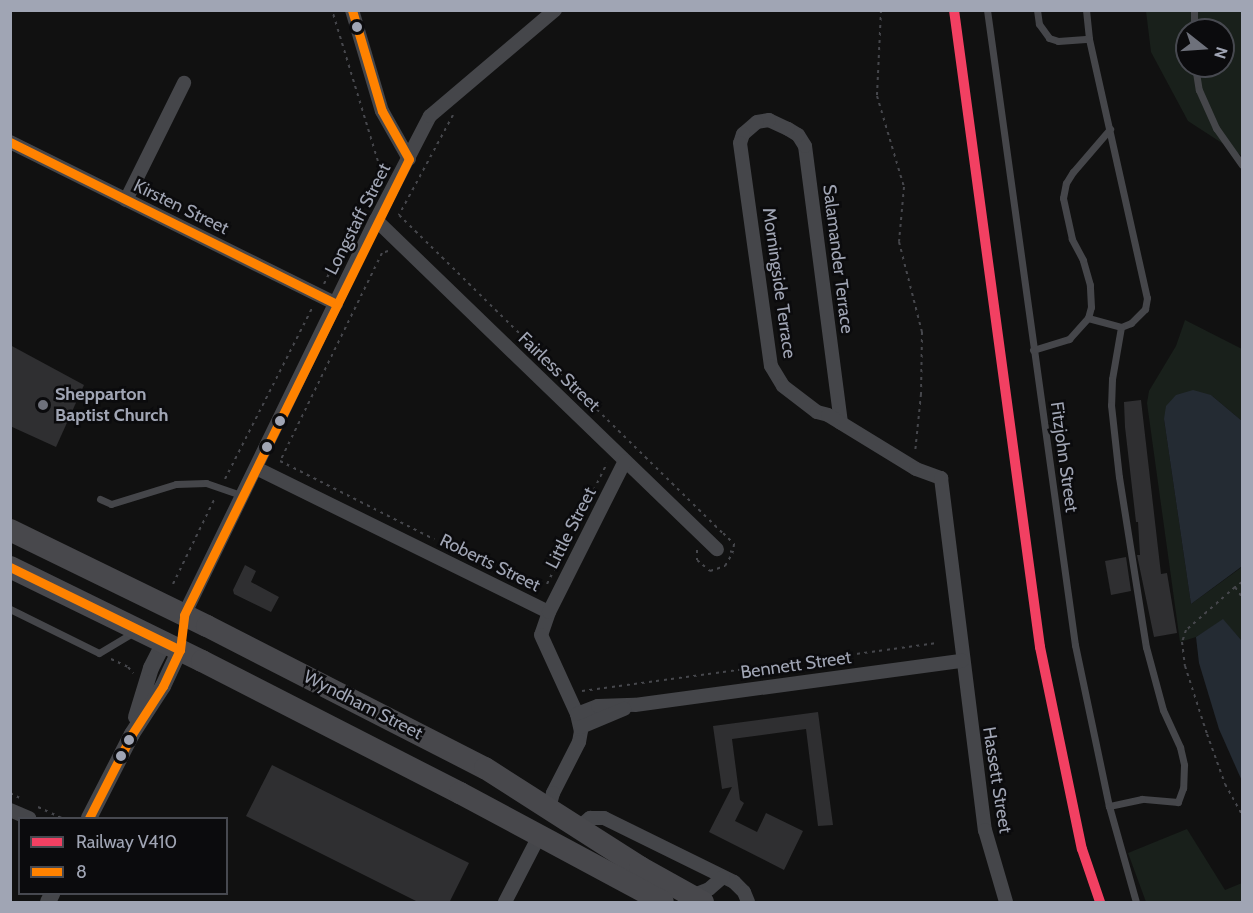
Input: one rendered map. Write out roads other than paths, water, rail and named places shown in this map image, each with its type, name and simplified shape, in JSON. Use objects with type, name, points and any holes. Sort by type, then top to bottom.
[{"type":"highway","name":"Wyndham Street","points":[[10,530],[184,615],[485,768],[578,828],[697,899]]},
{"type":"highway","name":"Wyndham Street","points":[[10,567],[172,646],[539,836],[663,903]]},
{"type":"highway","points":[[172,646],[184,615]]},
{"type":"highway","points":[[539,836],[549,808]]},
{"type":"street","points":[[352,10],[382,111],[409,159]]},
{"type":"street","name":"Longstaff Street","points":[[184,615],[376,220],[430,116],[555,10]]},
{"type":"street","points":[[126,200],[184,82]]},
{"type":"street","name":"Morningside Terrace","points":[[769,120],[757,122],[748,128],[742,134],[741,143],[771,366],[783,386],[817,412],[841,423],[916,468],[942,478],[962,661]]},
{"type":"street","name":"Salamander Terrace","points":[[769,120],[798,135],[805,146],[841,423]]},
{"type":"street","name":"Kirsten Street","points":[[10,142],[336,304]]},
{"type":"street","name":"Fairless Street","points":[[376,220],[622,466],[717,549]]},
{"type":"street","name":"Little Street","points":[[549,612],[622,466]]},
{"type":"street","name":"Roberts Street","points":[[256,468],[549,612],[541,635],[579,721]]},
{"type":"street","points":[[132,734],[151,668],[172,646]]},
{"type":"street","points":[[90,817],[132,734],[163,686],[172,646]]},
{"type":"street","name":"Bennett Street","points":[[579,721],[598,706],[635,705],[962,661]]},
{"type":"street","name":"Hassett Street","points":[[962,661],[985,830],[1006,903]]},
{"type":"street","points":[[549,808],[553,793],[579,742],[579,721]]},
{"type":"street","points":[[10,810],[25,817]]},
{"type":"street","points":[[578,828],[590,818],[604,818],[740,886],[748,903]]},
{"type":"street","points":[[505,903],[539,836]]},
{"type":"street","points":[[697,899],[723,877]]},
{"type":"lane","name":"Fitzjohn Street","points":[[987,10],[1075,645],[1109,806],[1136,903]]},
{"type":"lane","points":[[1037,10],[1039,24],[1049,38],[1058,41],[1089,39]]},
{"type":"lane","points":[[1086,10],[1089,39],[1147,298],[1145,309],[1131,323],[1121,327],[1088,318]]},
{"type":"lane","points":[[1197,78],[1199,90],[1216,128],[1242,165]]},
{"type":"lane","points":[[1033,350],[1069,339],[1088,318],[1091,307],[1090,285],[1083,260],[1072,239],[1063,198],[1066,183],[1073,172],[1110,129]]},
{"type":"lane","points":[[1109,806],[1142,799],[1178,802],[1184,765],[1180,747],[1163,710],[1146,647],[1129,548],[1111,405],[1112,378],[1121,327]]},
{"type":"lane","points":[[100,499],[111,504],[176,484],[206,483],[243,496]]},
{"type":"lane","points":[[10,609],[99,653],[137,630]]},
{"type":"rail line","name":"V410","points":[[954,10],[1040,647],[1082,849],[1100,902]]},
{"type":"place","name":"Shepparton Baptist Church","points":[[43,405]]}]
